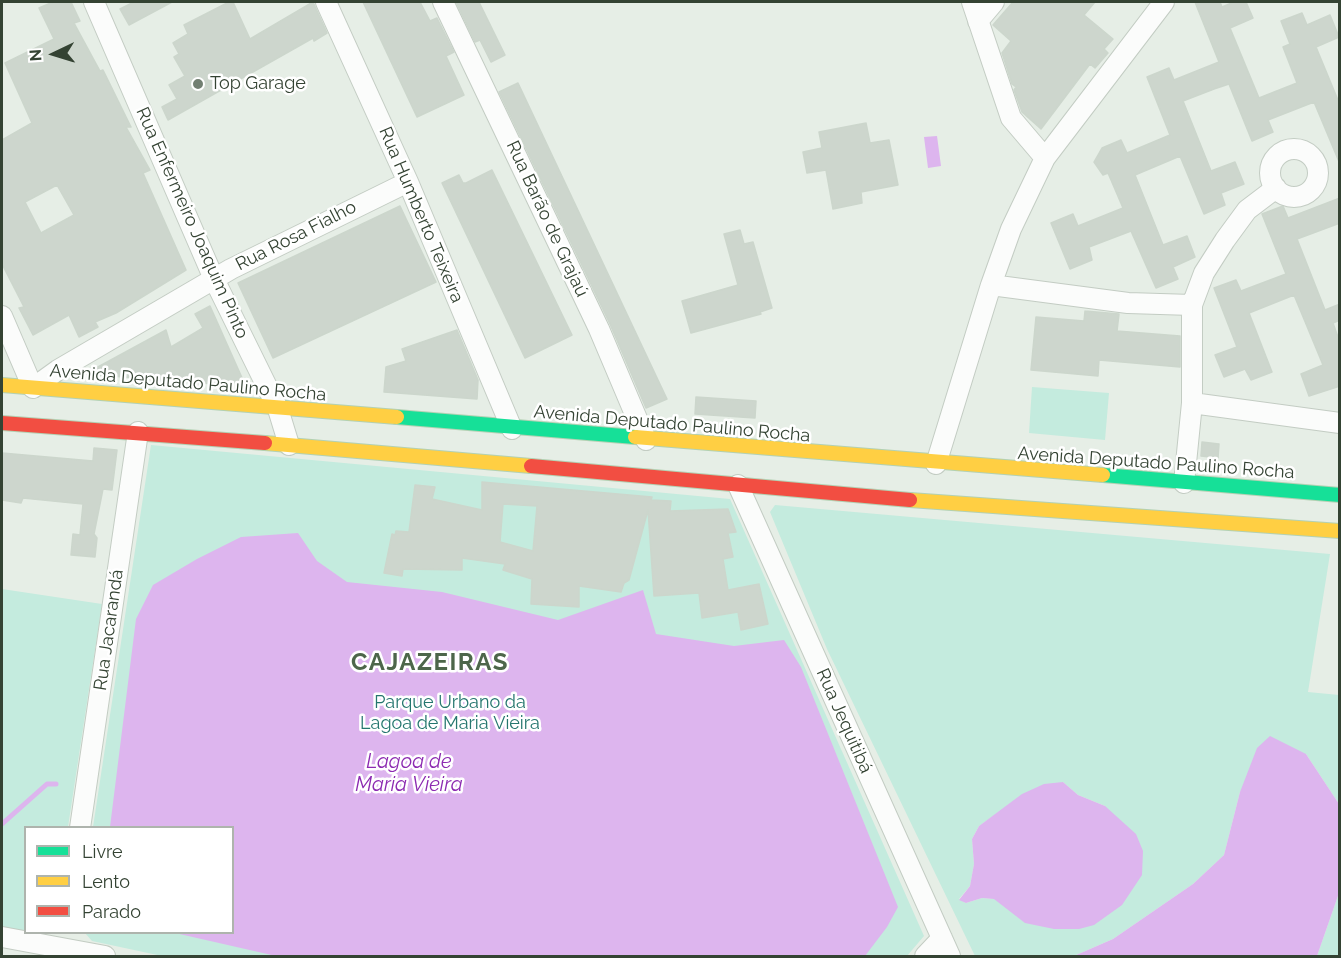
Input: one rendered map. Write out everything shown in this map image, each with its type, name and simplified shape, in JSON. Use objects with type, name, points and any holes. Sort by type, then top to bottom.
[{"type":"main road","name":"Avenida Deputado Paulino Rocha","points":[[2,385],[646,440],[935,469],[1184,483],[1340,495]]},
{"type":"main road","points":[[2,423],[138,432],[738,485],[927,496],[1340,531]]},
{"type":"street","name":"Rua Enfermeiro Joaquim Pinto","points":[[94,2],[214,279],[278,409],[289,445]]},
{"type":"street","name":"Rua Humberto Teixeira","points":[[326,2],[408,182],[512,429]]},
{"type":"street","name":"Rua Barão de Grajaú","points":[[443,2],[589,308],[646,440]]},
{"type":"street","points":[[972,2],[1011,118],[1045,158]]},
{"type":"street","points":[[978,21],[994,2]]},
{"type":"street","points":[[935,469],[991,285],[1011,229],[1045,158],[1164,2]]},
{"type":"street","name":"Rua Rosa Fialho","points":[[33,388],[58,369],[214,279],[408,182]]},
{"type":"street","points":[[1184,483],[1192,403],[1192,305],[1204,273],[1224,240],[1247,210],[1276,188]]},
{"type":"street","points":[[991,285],[1128,303],[1192,305]]},
{"type":"street","points":[[2,316],[33,388]]},
{"type":"street","points":[[1192,403],[1340,423]]},
{"type":"street","name":"Rua Jacarandá","points":[[80,826],[138,432]]},
{"type":"street","name":"Rua Jequitibá","points":[[738,485],[950,957]]},
{"type":"street","points":[[2,937],[62,945],[105,957]]},
{"type":"street","points":[[925,957],[942,938]]},
{"type":"green space","points":[[1032,387],[1109,393],[1105,440],[1029,433]]},
{"type":"green space","name":"Lagoa de Maria Vieira","points":[[151,445],[730,499],[924,936],[907,956],[162,956],[92,941],[86,934],[234,934],[234,826],[93,826]]},
{"type":"green space","points":[[775,505],[1330,554],[1308,692],[1339,695],[1339,804],[1306,754],[1240,792],[1224,855],[1193,884],[1113,939],[1074,956],[975,956],[827,649],[770,512]],"holes":[[[1063,782],[1078,795],[1105,806],[995,899],[982,898],[966,903],[959,899],[970,886],[974,864],[972,839],[979,826],[999,812]]]},
{"type":"green space","points":[[2,589],[102,604],[68,826],[24,826],[24,933],[2,929]]},
{"type":"green space","points":[[1339,893],[1339,956],[1317,956]]},
{"type":"water","points":[[937,136],[941,166],[928,168],[924,137]]},
{"type":"water","name":"Lagoa de Maria Vieira","points":[[298,533],[317,561],[347,582],[442,592],[558,620],[643,590],[656,634],[734,646],[784,640],[801,667],[898,907],[887,927],[865,956],[276,956],[179,934],[234,934],[234,826],[110,826],[136,619],[153,585],[241,537]]},
{"type":"water","points":[[1270,736],[1306,754],[1339,804],[1339,893],[1317,956],[1074,956],[1113,939],[1193,884],[1224,855],[1240,792],[1257,748]]},
{"type":"water","points":[[1063,782],[1078,795],[1105,806],[1136,834],[1143,851],[1142,875],[1122,905],[1094,925],[1079,929],[1054,929],[1025,923],[994,899],[982,898],[966,903],[959,900],[970,886],[974,864],[972,839],[979,826],[1022,794],[1044,784]]},
{"type":"building","points":[[53,2],[71,2],[80,21],[74,23],[100,71],[103,70],[131,127],[126,127],[150,170],[143,173],[186,270],[116,313],[95,322],[98,327],[79,337],[69,315],[33,335],[19,308],[24,307],[2,264],[2,140],[32,123],[5,63],[54,39],[39,8]],"holes":[[[57,185],[74,215],[41,233],[25,202]]]},
{"type":"building","points":[[134,2],[172,2],[129,25],[120,9]]},
{"type":"building","points":[[233,2],[250,39],[313,2],[327,33],[314,41],[313,38],[168,120],[162,107],[177,99],[169,85],[185,76],[174,57],[179,54],[173,43],[188,34],[184,25]]},
{"type":"building","points":[[363,2],[420,2],[430,21],[437,18],[454,52],[446,56],[464,95],[417,117]]},
{"type":"building","points":[[456,2],[479,2],[505,55],[491,62],[480,40],[475,42]]},
{"type":"building","points":[[1013,2],[1095,2],[1084,15],[1113,39],[1104,49],[1108,53],[1095,68],[1090,64],[1041,129],[1022,112],[1014,90],[1016,87],[1012,84],[1002,53],[1011,41],[993,25]]},
{"type":"building","points":[[1195,2],[1220,2],[1222,7],[1234,2],[1246,2],[1253,18],[1230,28],[1259,98],[1297,83],[1283,47],[1290,44],[1281,21],[1302,13],[1307,25],[1330,15],[1339,37],[1316,47],[1340,105],[1340,164],[1314,102],[1268,120],[1273,132],[1252,141],[1229,84],[1183,101],[1211,171],[1235,162],[1244,184],[1221,193],[1225,205],[1204,214],[1180,156],[1135,175],[1163,245],[1187,236],[1195,257],[1173,267],[1178,279],[1156,288],[1131,231],[1089,247],[1092,260],[1070,269],[1051,223],[1073,214],[1078,226],[1123,208],[1108,173],[1103,175],[1094,162],[1102,148],[1121,140],[1127,153],[1170,135],[1147,77],[1169,68],[1174,80],[1219,62]]},
{"type":"building","points":[[518,83],[667,399],[646,408],[610,324],[499,92]]},
{"type":"building","points":[[866,123],[870,143],[889,140],[898,185],[861,192],[862,203],[833,209],[826,170],[807,173],[803,152],[822,148],[819,132]]},
{"type":"building","points":[[492,170],[572,335],[525,358],[442,183],[459,175],[463,183],[466,183]]},
{"type":"building","points":[[1340,198],[1340,223],[1297,239],[1325,310],[1340,304],[1340,320],[1333,323],[1340,343],[1340,386],[1309,396],[1301,374],[1323,365],[1294,295],[1249,313],[1272,372],[1251,380],[1245,369],[1224,377],[1215,355],[1237,347],[1214,288],[1236,280],[1241,291],[1286,274],[1262,214],[1283,206],[1288,218]]},
{"type":"building","points":[[400,206],[436,282],[273,358],[238,283]]},
{"type":"building","points":[[740,230],[744,244],[753,242],[772,308],[760,312],[761,314],[691,333],[682,301],[738,285],[724,234]]},
{"type":"building","points":[[210,306],[243,380],[227,385],[85,374],[166,330],[171,347],[203,328],[195,314]]},
{"type":"building","points":[[1085,311],[1119,314],[1117,331],[1180,336],[1180,367],[1099,360],[1098,376],[1031,370],[1036,317],[1084,321]]},
{"type":"building","points":[[457,330],[478,380],[477,399],[384,392],[386,367],[406,361],[402,349]]},
{"type":"building","points":[[696,397],[756,401],[755,418],[695,414]]},
{"type":"building","points":[[1202,442],[1219,444],[1218,458],[1201,456]]},
{"type":"building","points":[[94,448],[117,450],[112,490],[103,489],[94,534],[97,538],[95,557],[71,555],[73,534],[80,535],[83,504],[23,498],[21,503],[2,500],[2,453],[93,461]]},
{"type":"building","points":[[482,482],[652,497],[651,500],[671,501],[670,511],[728,509],[736,532],[728,533],[733,557],[723,559],[728,590],[759,584],[768,624],[741,630],[738,612],[702,618],[699,593],[654,596],[648,510],[629,580],[624,583],[621,592],[579,586],[579,607],[531,604],[532,579],[503,570],[505,564],[462,558],[462,570],[403,569],[402,576],[384,573],[392,534],[395,535],[396,531],[409,532],[415,485],[435,487],[432,499],[482,510]],"holes":[[[503,504],[537,506],[533,551],[500,542]]]},
{"type":"waterway","points":[[2,824],[47,784],[56,784]]},
{"type":"traffic: fast","points":[[397,417],[635,437]]},
{"type":"traffic: fast","points":[[1103,475],[1340,495]]},
{"type":"traffic: slow","points":[[2,385],[397,417]]},
{"type":"traffic: slow","points":[[635,437],[1103,475]]},
{"type":"traffic: slow","points":[[265,443],[531,466]]},
{"type":"traffic: slow","points":[[910,500],[1340,531]]},
{"type":"traffic: jam","points":[[2,423],[265,443]]},
{"type":"traffic: jam","points":[[531,466],[910,500]]},
{"type":"place","name":"Top Garage","points":[[198,84]]},
{"type":"district","name":"CAJAZEIRAS","points":[[430,663]]},
{"type":"park label","name":"Parque Urbano da Lagoa de Maria Vieira","points":[[450,713]]}]
